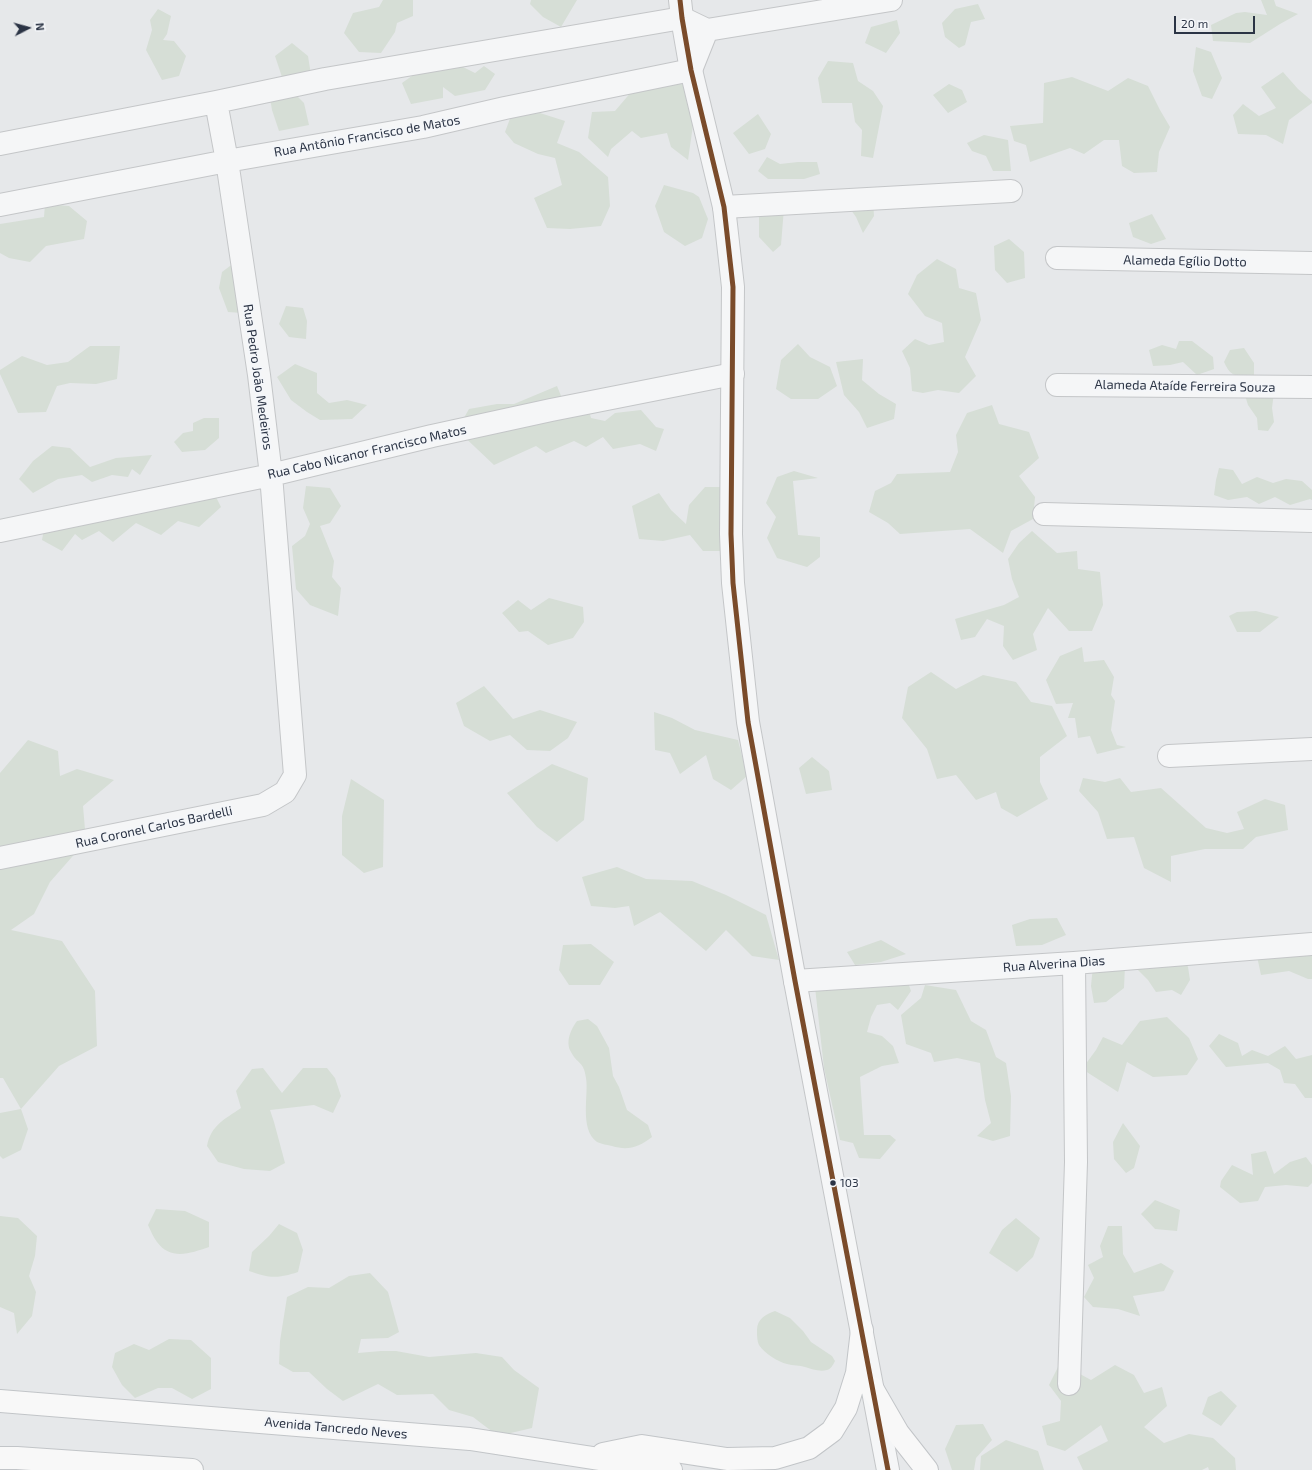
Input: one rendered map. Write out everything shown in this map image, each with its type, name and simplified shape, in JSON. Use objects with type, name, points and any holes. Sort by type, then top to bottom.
[{"type":"main road","points":[[586,1457],[642,1446],[727,1459],[775,1458],[809,1448],[832,1431],[846,1408],[857,1373],[862,1330]]},
{"type":"main road","points":[[872,1388],[898,1433],[927,1470]]},
{"type":"main road","name":"Avenida Tancredo Neves","points":[[0,1401],[470,1439],[671,1470]]},
{"type":"main road","points":[[0,1458],[192,1470]]},
{"type":"street","points":[[0,144],[216,102],[325,78],[681,9],[707,30],[891,0]]},
{"type":"street","points":[[681,9],[691,70],[724,207],[733,287],[731,504],[733,584],[748,722],[795,981],[888,1470]]},
{"type":"street","points":[[691,70],[707,30]]},
{"type":"street","name":"Rua Antônio Francisco de Matos","points":[[0,205],[227,161],[423,127],[513,106],[691,70]]},
{"type":"street","name":"Rua Pedro João Medeiros","points":[[216,102],[227,161],[259,375],[271,475],[295,775]]},
{"type":"street","points":[[724,207],[1010,191]]},
{"type":"street","name":"Alameda Egílio Dotto","points":[[1057,258],[1312,263]]},
{"type":"street","name":"Rua Cabo Nicanor Francisco Matos","points":[[0,531],[271,475],[536,414],[733,374]]},
{"type":"street","name":"Alameda Ataíde Ferreira Souza","points":[[1057,385],[1312,387]]},
{"type":"street","points":[[1044,514],[1312,521]]},
{"type":"street","points":[[1169,756],[1312,749]]},
{"type":"street","name":"Rua Coronel Carlos Bardelli","points":[[0,858],[263,805],[285,792],[295,775]]},
{"type":"street","name":"Rua Alverina Dias","points":[[795,981],[1074,963],[1312,944]]},
{"type":"street","points":[[1069,1384],[1076,1162],[1074,963]]},
{"type":"shaded area","points":[[383,0],[413,0],[413,16],[397,23],[395,32],[381,53],[359,52],[344,33],[353,13],[379,7]]},
{"type":"shaded area","points":[[531,0],[577,0],[561,27],[543,17],[530,4]]},
{"type":"shaded area","points":[[1261,0],[1274,0],[1276,6],[1298,14],[1250,43],[1213,41],[1211,25],[1236,13],[1245,12],[1267,15]]},
{"type":"shaded area","points":[[978,4],[985,19],[971,22],[965,45],[959,48],[945,37],[942,23],[955,9]]},
{"type":"shaded area","points":[[158,9],[171,16],[167,34],[163,40],[174,41],[186,56],[179,76],[162,80],[146,50],[152,30],[150,20]]},
{"type":"shaded area","points":[[897,20],[900,33],[886,53],[865,43],[871,27]]},
{"type":"shaded area","points":[[292,43],[308,56],[311,75],[283,80],[275,56]]},
{"type":"shaded area","points":[[1196,47],[1211,52],[1222,78],[1212,99],[1202,96],[1193,71]]},
{"type":"shaded area","points":[[828,61],[853,63],[858,81],[873,91],[883,106],[873,158],[861,156],[862,130],[855,122],[852,103],[822,103],[818,78]]},
{"type":"shaded area","points":[[461,66],[475,73],[484,66],[495,74],[485,90],[455,96],[443,87],[443,98],[411,104],[402,83],[416,73]]},
{"type":"shaded area","points":[[1283,72],[1298,89],[1312,101],[1312,103],[1289,120],[1283,144],[1266,135],[1238,134],[1233,115],[1243,104],[1259,116],[1276,108],[1261,87]]},
{"type":"shaded area","points":[[1072,77],[1108,91],[1128,78],[1148,86],[1170,127],[1159,152],[1157,172],[1134,173],[1122,166],[1119,140],[1104,140],[1084,154],[1070,148],[1030,162],[1026,145],[1014,141],[1010,126],[1043,123],[1044,83]]},
{"type":"shaded area","points":[[682,84],[696,104],[688,160],[671,147],[667,133],[641,138],[632,131],[611,149],[608,157],[588,138],[592,112],[615,111],[632,91],[658,85]]},
{"type":"shaded area","points":[[949,84],[962,90],[967,102],[948,113],[933,95]]},
{"type":"shaded area","points":[[292,91],[304,103],[309,125],[279,131],[272,110],[269,92]]},
{"type":"shaded area","points":[[540,113],[565,121],[557,143],[579,152],[608,177],[610,206],[601,226],[570,229],[547,228],[534,198],[562,185],[555,158],[538,154],[514,143],[505,132],[511,116]]},
{"type":"shaded area","points":[[758,114],[771,134],[765,149],[749,154],[733,133]]},
{"type":"shaded area","points":[[984,135],[1008,140],[1011,171],[993,171],[986,156],[972,151],[967,143]]},
{"type":"shaded area","points":[[767,157],[780,164],[817,162],[820,174],[804,179],[768,179],[758,171]]},
{"type":"shaded area","points":[[664,185],[693,193],[699,197],[708,219],[702,238],[685,246],[664,232],[655,206]]},
{"type":"shaded area","points":[[873,200],[874,216],[863,233],[856,217],[846,203]]},
{"type":"shaded area","points":[[45,204],[69,206],[87,221],[84,239],[46,246],[30,262],[9,258],[0,253],[0,224],[44,217]]},
{"type":"shaded area","points":[[784,208],[781,245],[773,252],[759,237],[759,211]]},
{"type":"shaded area","points":[[1152,214],[1166,239],[1151,244],[1133,237],[1129,223]]},
{"type":"shaded area","points":[[1009,239],[1024,252],[1025,278],[1007,283],[995,270],[994,246]]},
{"type":"shaded area","points":[[937,259],[956,269],[959,288],[976,293],[981,320],[965,357],[976,376],[959,393],[938,390],[923,393],[912,391],[910,368],[902,351],[915,339],[929,345],[944,342],[942,323],[925,316],[908,294],[917,275]]},
{"type":"shaded area","points":[[234,263],[242,313],[228,312],[219,288],[222,272]]},
{"type":"shaded area","points":[[286,306],[303,308],[307,321],[306,339],[289,337],[279,324]]},
{"type":"shaded area","points":[[1179,341],[1192,341],[1213,357],[1214,369],[1197,375],[1183,362],[1170,365],[1153,366],[1149,350],[1162,345],[1176,349]]},
{"type":"shaded area","points":[[798,344],[810,357],[830,367],[837,386],[818,399],[791,399],[776,389],[781,360]]},
{"type":"shaded area","points":[[90,346],[120,346],[117,379],[96,384],[70,383],[57,386],[46,412],[18,413],[0,374],[0,370],[22,356],[47,365],[68,362]]},
{"type":"shaded area","points":[[1244,348],[1254,363],[1254,376],[1239,376],[1232,374],[1224,362],[1230,350]]},
{"type":"shaded area","points":[[863,359],[862,380],[879,394],[896,404],[894,419],[867,428],[859,412],[844,395],[836,362]]},
{"type":"shaded area","points":[[295,364],[317,373],[317,393],[329,403],[347,400],[367,405],[352,419],[320,420],[291,400],[277,377]]},
{"type":"shaded area","points":[[557,386],[566,408],[587,404],[591,418],[605,421],[615,413],[641,410],[656,427],[664,429],[656,451],[640,444],[613,449],[603,437],[586,447],[574,441],[546,453],[536,446],[494,465],[457,430],[469,409],[497,404],[514,404]]},
{"type":"shaded area","points":[[1244,392],[1274,392],[1272,408],[1274,422],[1268,431],[1258,430],[1257,418],[1248,405]]},
{"type":"shaded area","points":[[992,405],[999,424],[1029,432],[1039,458],[1019,476],[1035,497],[1033,519],[1011,531],[1003,553],[970,529],[900,534],[888,523],[869,512],[875,491],[891,483],[897,474],[950,472],[958,452],[956,435],[967,413]]},
{"type":"shaded area","points":[[204,418],[219,418],[219,438],[205,450],[182,452],[174,442],[183,433],[193,431],[193,423]]},
{"type":"shaded area","points":[[52,446],[70,448],[90,467],[116,458],[152,455],[140,475],[132,469],[128,477],[112,475],[92,482],[82,475],[58,479],[33,493],[19,479],[33,461]]},
{"type":"shaded area","points":[[1219,468],[1233,470],[1242,484],[1257,477],[1273,483],[1286,479],[1302,481],[1312,490],[1312,500],[1310,499],[1290,505],[1275,497],[1259,504],[1247,497],[1228,500],[1214,495]]},
{"type":"shaded area","points":[[794,471],[818,478],[793,481],[798,535],[820,537],[820,557],[807,567],[777,558],[767,538],[776,517],[766,503],[777,477]]},
{"type":"shaded area","points":[[208,481],[221,507],[199,527],[178,521],[161,535],[136,523],[113,542],[99,531],[82,540],[75,534],[62,551],[42,540],[47,513]]},
{"type":"shaded area","points":[[306,486],[330,488],[341,506],[330,523],[320,526],[334,561],[332,577],[341,588],[338,616],[310,605],[296,589],[292,546],[305,536],[310,524],[303,508]]},
{"type":"shaded area","points":[[705,487],[724,487],[724,551],[703,551],[690,535],[663,541],[639,539],[632,506],[659,493],[671,510],[686,524],[689,505]]},
{"type":"shaded area","points":[[1032,531],[1057,553],[1077,551],[1078,569],[1100,572],[1103,605],[1092,631],[1069,631],[1048,608],[1033,634],[1037,650],[1013,660],[1003,646],[1004,626],[987,619],[975,637],[961,640],[955,619],[1004,605],[1019,597],[1012,579],[1008,559],[1019,543]]},
{"type":"shaded area","points":[[549,598],[583,607],[584,622],[573,638],[548,645],[528,631],[519,632],[502,613],[518,600],[531,610]]},
{"type":"shaded area","points":[[1256,611],[1279,617],[1260,632],[1237,632],[1229,616],[1237,612]]},
{"type":"shaded area","points":[[1082,647],[1084,662],[1104,660],[1114,677],[1111,695],[1115,701],[1111,730],[1117,745],[1126,747],[1097,754],[1090,736],[1078,738],[1075,718],[1068,718],[1073,703],[1056,704],[1046,680],[1060,656]]},
{"type":"shaded area","points":[[931,672],[956,689],[983,675],[1016,682],[1031,702],[1052,706],[1067,736],[1040,757],[1040,782],[1048,799],[1017,817],[1001,808],[996,792],[976,800],[956,775],[937,779],[927,749],[902,718],[908,687]]},
{"type":"shaded area","points":[[484,686],[513,719],[540,710],[577,722],[568,738],[550,751],[527,750],[510,735],[490,741],[464,726],[456,703]]},
{"type":"shaded area","points":[[654,712],[672,718],[695,730],[738,740],[747,776],[731,790],[713,779],[706,755],[680,774],[670,753],[655,750]]},
{"type":"shaded area","points":[[28,740],[58,751],[60,776],[77,769],[114,780],[83,806],[86,841],[50,882],[34,914],[11,930],[62,941],[95,991],[97,1046],[59,1066],[21,1109],[3,1078],[0,1078],[0,773]]},
{"type":"shaded area","points":[[812,757],[829,771],[832,790],[806,794],[799,768]]},
{"type":"shaded area","points":[[552,764],[588,778],[584,820],[557,842],[537,827],[507,793]]},
{"type":"shaded area","points":[[1083,778],[1105,782],[1120,778],[1131,792],[1161,788],[1206,828],[1227,833],[1244,829],[1237,812],[1265,799],[1285,805],[1288,830],[1256,837],[1243,849],[1205,849],[1171,856],[1171,882],[1144,868],[1134,837],[1107,839],[1098,812],[1079,791]]},
{"type":"shaded area","points":[[351,779],[384,800],[383,867],[364,873],[342,855],[342,816]]},
{"type":"shaded area","points":[[617,867],[646,879],[692,881],[726,895],[766,915],[779,960],[752,956],[726,930],[706,951],[660,912],[634,926],[629,906],[615,908],[591,906],[582,877]]},
{"type":"shaded area","points":[[1057,918],[1066,935],[1042,945],[1016,946],[1012,925],[1030,919]]},
{"type":"shaded area","points":[[1312,934],[1312,979],[1308,979],[1289,971],[1261,975],[1255,947]]},
{"type":"shaded area","points":[[881,940],[906,954],[881,962],[855,965],[847,952]]},
{"type":"shaded area","points":[[591,944],[614,962],[600,985],[569,985],[559,970],[563,945]]},
{"type":"shaded area","points":[[1181,951],[1188,967],[1190,980],[1181,995],[1172,990],[1156,992],[1148,980],[1135,967]]},
{"type":"shaded area","points":[[1094,956],[1125,966],[1124,988],[1106,1002],[1094,1003],[1091,986]]},
{"type":"shaded area","points":[[906,977],[911,991],[898,1010],[890,1003],[877,1005],[871,1017],[867,1032],[882,1036],[893,1046],[899,1063],[882,1066],[860,1077],[864,1135],[890,1135],[896,1140],[880,1159],[859,1158],[853,1143],[840,1140],[824,1068],[815,987]]},
{"type":"shaded area","points":[[925,985],[956,990],[971,1021],[986,1030],[996,1057],[1006,1063],[1011,1096],[1010,1136],[993,1141],[977,1136],[991,1123],[985,1100],[980,1063],[957,1058],[934,1062],[931,1053],[906,1044],[901,1015],[921,998]]},
{"type":"shaded area","points":[[1167,1017],[1189,1038],[1198,1059],[1187,1075],[1153,1077],[1127,1062],[1118,1092],[1082,1069],[1096,1050],[1103,1037],[1122,1045],[1140,1021]]},
{"type":"shaded area","points":[[588,1019],[597,1026],[609,1048],[613,1076],[619,1087],[627,1110],[648,1125],[652,1137],[638,1146],[623,1148],[597,1142],[591,1136],[588,1129],[586,1121],[587,1085],[585,1072],[582,1065],[569,1048],[569,1040],[571,1032],[577,1021]]},
{"type":"shaded area","points":[[1219,1034],[1238,1043],[1242,1056],[1252,1050],[1268,1056],[1285,1046],[1296,1059],[1312,1055],[1312,1098],[1305,1098],[1295,1084],[1284,1083],[1280,1070],[1268,1063],[1226,1067],[1209,1046]]},
{"type":"shaded area","points":[[263,1068],[282,1093],[303,1068],[327,1068],[335,1078],[341,1096],[333,1113],[314,1105],[270,1110],[285,1163],[270,1171],[244,1169],[218,1162],[207,1146],[209,1139],[215,1128],[224,1119],[241,1108],[236,1091],[252,1069]]},
{"type":"shaded area","points":[[21,1109],[28,1129],[21,1150],[3,1159],[0,1156],[0,1113]]},
{"type":"shaded area","points":[[1123,1123],[1140,1146],[1134,1168],[1126,1173],[1114,1159],[1113,1142]]},
{"type":"shaded area","points":[[1266,1151],[1274,1174],[1290,1162],[1306,1157],[1312,1165],[1312,1183],[1308,1187],[1286,1185],[1265,1187],[1258,1201],[1240,1203],[1220,1187],[1221,1181],[1232,1165],[1253,1175],[1251,1154]]},
{"type":"shaded area","points":[[1155,1200],[1180,1210],[1177,1231],[1155,1229],[1141,1214]]},
{"type":"shaded area","points":[[156,1209],[185,1211],[209,1222],[209,1247],[182,1254],[168,1252],[153,1236],[148,1225]]},
{"type":"shaded area","points":[[0,1216],[18,1218],[37,1236],[35,1256],[29,1276],[36,1292],[32,1316],[17,1334],[14,1313],[0,1307]]},
{"type":"shaded area","points":[[1016,1218],[1040,1238],[1033,1257],[1017,1272],[989,1253],[1002,1230]]},
{"type":"shaded area","points":[[279,1224],[297,1233],[303,1250],[298,1272],[273,1277],[249,1271],[252,1252]]},
{"type":"shaded area","points":[[1108,1226],[1122,1226],[1123,1254],[1134,1273],[1161,1263],[1174,1271],[1164,1291],[1133,1296],[1140,1316],[1118,1309],[1093,1307],[1084,1297],[1094,1278],[1088,1265],[1103,1257],[1100,1246]]},
{"type":"shaded area","points":[[370,1273],[388,1292],[399,1332],[388,1338],[361,1339],[358,1353],[396,1351],[429,1357],[476,1353],[502,1357],[514,1370],[539,1388],[532,1428],[498,1436],[473,1417],[449,1410],[433,1394],[397,1395],[378,1384],[343,1401],[327,1389],[309,1372],[293,1372],[279,1364],[280,1341],[287,1297],[308,1287],[329,1288],[349,1276]]},
{"type":"shaded area","points":[[775,1311],[790,1318],[803,1331],[811,1342],[832,1356],[835,1361],[831,1368],[824,1371],[803,1366],[789,1365],[776,1359],[761,1348],[758,1343],[757,1326],[760,1320]]},
{"type":"shaded area","points":[[169,1339],[191,1340],[211,1358],[211,1389],[192,1399],[172,1388],[158,1388],[135,1398],[122,1385],[112,1367],[115,1353],[134,1344],[149,1350]]},
{"type":"shaded area","points":[[1060,1363],[1091,1380],[1115,1365],[1134,1375],[1144,1393],[1162,1387],[1167,1406],[1144,1427],[1164,1443],[1189,1434],[1213,1438],[1235,1458],[1236,1470],[1209,1470],[1208,1467],[1202,1470],[1083,1470],[1077,1457],[1108,1441],[1101,1425],[1065,1451],[1047,1445],[1042,1426],[1060,1421],[1061,1401],[1049,1385]]},
{"type":"shaded area","points":[[1221,1391],[1237,1406],[1221,1426],[1202,1414],[1208,1397]]},
{"type":"shaded area","points":[[983,1424],[992,1440],[976,1458],[974,1470],[952,1470],[945,1449],[956,1425]]},
{"type":"shaded area","points":[[1006,1440],[1038,1451],[1044,1470],[980,1470],[981,1456]]},
{"type":"transit line","points":[[680,0],[691,70],[724,207],[733,287],[731,534],[733,583],[748,722],[795,981],[888,1470]]},
{"type":"place","name":"103","points":[[833,1183]]}]
